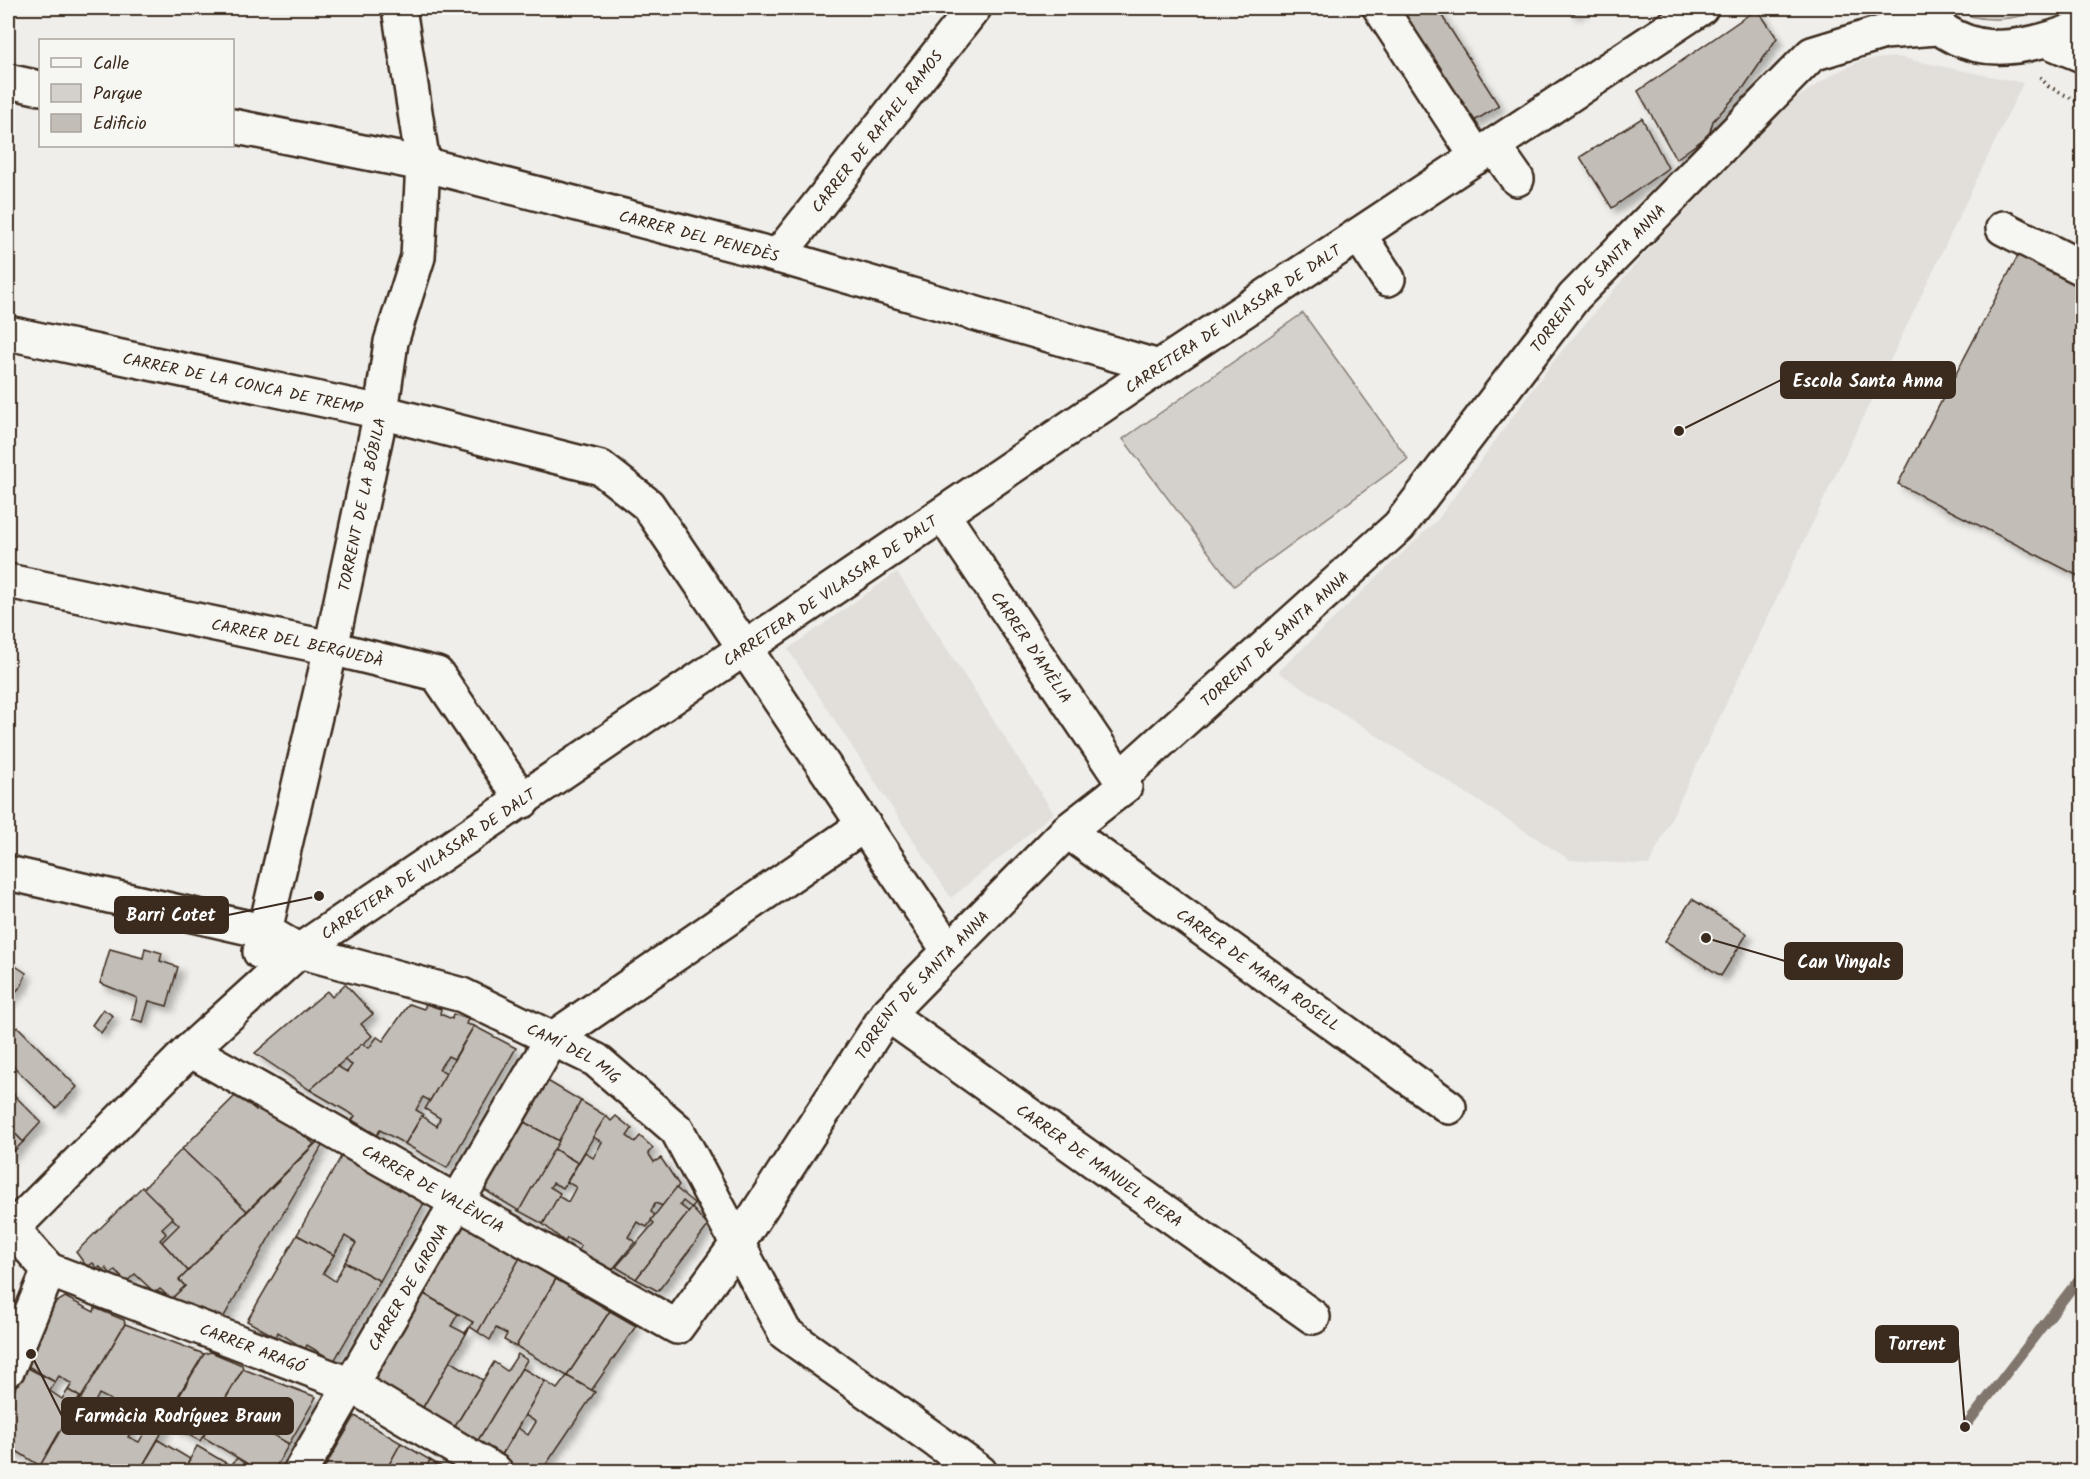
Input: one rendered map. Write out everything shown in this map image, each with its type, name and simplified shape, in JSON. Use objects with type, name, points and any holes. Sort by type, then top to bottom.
[{"type":"street","name":"TORRENT DE LA BÓBILA","points":[[246,996],[267,932],[331,648],[381,412],[391,342],[418,257],[423,164],[399,8]]},
{"type":"street","name":"CARRER DE RAFAEL RAMOS","points":[[778,256],[974,8]]},
{"type":"street","points":[[1380,8],[1486,152],[1517,179]]},
{"type":"street","name":"CARRETERA DE VILASSAR DE DALT","points":[[10,1231],[190,1050],[246,996],[299,951],[1159,368],[1701,8]]},
{"type":"street","points":[[1928,18],[1973,46],[2010,46],[2048,41],[2082,27]]},
{"type":"street","name":"TORRENT DE SANTA ANNA","points":[[677,1327],[738,1244],[887,1014],[1067,831],[1125,786],[1120,778],[1400,526],[1574,297],[1812,54],[1928,18]]},
{"type":"street","points":[[2048,41],[2082,55]]},
{"type":"street","points":[[8,81],[39,88]]},
{"type":"street","name":"CARRER DEL PENEDÈS","points":[[234,126],[423,164],[778,256],[1159,368]]},
{"type":"street","points":[[2003,228],[2082,268]]},
{"type":"street","points":[[1359,235],[1388,279]]},
{"type":"street","name":"CARRER DE LA CONCA DE TREMP","points":[[8,333],[381,412],[601,468],[648,505],[949,951]]},
{"type":"street","name":"CARRER D'AMÈLIA","points":[[943,515],[1120,778]]},
{"type":"street","name":"CARRER DEL BERGUEDÀ","points":[[8,581],[331,648],[437,674],[523,801]]},
{"type":"street","points":[[552,1039],[864,825]]},
{"type":"street","name":"CARRER DE MARIA ROSELL","points":[[1067,831],[1449,1107]]},
{"type":"street","name":"CAMÍ DEL MIG","points":[[8,873],[267,932],[299,951],[462,995],[596,1060],[677,1130],[785,1333],[980,1472]]},
{"type":"street","name":"CARRER DE MANUEL RIERA","points":[[887,1014],[1314,1317]]},
{"type":"street","name":"CARRER DE GIRONA","points":[[300,1472],[552,1039]]},
{"type":"street","name":"CARRER DE VALÈNCIA","points":[[190,1050],[677,1327]]},
{"type":"street","name":"CARRER ARAGÓ","points":[[10,1231],[49,1270],[351,1385],[496,1472]]},
{"type":"street","points":[[8,1369],[49,1270]]},
{"type":"shaded area","points":[[1897,57],[2023,83],[1649,865],[1570,860],[1278,672],[1438,519],[1551,364],[1639,260],[1789,103],[1833,74],[1862,60]]},
{"type":"shaded area","points":[[897,572],[1054,813],[951,898],[788,649]]},
{"type":"green space","points":[[1953,8],[2050,8],[2026,15],[1989,19],[1965,14]]},
{"type":"green space","points":[[1303,313],[1408,459],[1234,586],[1123,439]]},
{"type":"building","points":[[1395,8],[1437,8],[1499,106],[1471,123]]},
{"type":"building","points":[[1569,8],[1582,8],[1573,14]]},
{"type":"building","points":[[1757,9],[1777,38],[1744,87],[1713,121],[1709,135],[1676,159],[1638,91]]},
{"type":"building","points":[[1642,118],[1668,168],[1612,208],[1580,157]]},
{"type":"building","points":[[2021,250],[2082,281],[2082,578],[1898,484]]},
{"type":"building","points":[[1692,899],[1747,934],[1721,976],[1665,941]]},
{"type":"building","points":[[145,948],[162,953],[160,961],[178,967],[167,1006],[149,1001],[143,1022],[132,1019],[137,998],[100,983],[110,949],[143,958]]},
{"type":"building","points":[[8,961],[26,973],[22,985],[8,1000]]},
{"type":"building","points":[[345,984],[373,1014],[361,1024],[372,1036],[310,1090],[255,1053],[327,991],[332,997]]},
{"type":"building","points":[[409,1004],[424,1009],[426,1004],[441,1009],[440,1014],[452,1019],[453,1014],[468,1019],[466,1024],[474,1026],[454,1059],[448,1056],[439,1069],[447,1073],[430,1101],[423,1097],[416,1110],[423,1114],[405,1144],[380,1130],[377,1135],[352,1120],[355,1116],[310,1090],[337,1066],[347,1072],[352,1065],[344,1060],[362,1044],[369,1048],[377,1037],[383,1041]]},
{"type":"building","points":[[103,1009],[113,1016],[101,1033],[92,1025]]},
{"type":"building","points":[[8,1024],[13,1030],[18,1027],[77,1087],[56,1108],[8,1061]]},
{"type":"building","points":[[474,1026],[516,1048],[447,1168],[405,1144],[422,1116],[437,1126],[440,1118],[425,1109]]},
{"type":"building","points":[[546,1080],[581,1101],[559,1141],[522,1121]]},
{"type":"building","points":[[8,1089],[41,1122],[23,1142],[8,1126]]},
{"type":"building","points":[[237,1094],[256,1110],[261,1106],[270,1116],[274,1112],[281,1121],[284,1119],[314,1144],[247,1211],[182,1149]]},
{"type":"building","points":[[581,1101],[606,1116],[578,1163],[554,1149]]},
{"type":"building","points":[[606,1116],[611,1121],[616,1116],[632,1129],[627,1136],[635,1142],[640,1136],[653,1148],[648,1153],[654,1162],[661,1158],[679,1185],[663,1206],[655,1203],[651,1212],[655,1215],[647,1227],[637,1222],[628,1237],[635,1242],[612,1270],[578,1251],[581,1246],[567,1238],[565,1242],[543,1224],[558,1196],[568,1202],[576,1187],[567,1182],[585,1152],[593,1158],[602,1142],[593,1137]]},
{"type":"building","points":[[522,1121],[559,1141],[519,1211],[483,1189]]},
{"type":"building","points":[[8,1126],[23,1142],[8,1157]]},
{"type":"building","points":[[318,1141],[323,1144],[223,1318],[171,1299],[185,1286],[179,1280]]},
{"type":"building","points":[[182,1149],[247,1211],[188,1271],[162,1242],[179,1225],[143,1189]]},
{"type":"building","points":[[554,1149],[578,1163],[563,1188],[553,1183],[550,1187],[560,1193],[543,1224],[519,1211]]},
{"type":"building","points":[[342,1155],[424,1203],[380,1281],[345,1262],[356,1243],[345,1236],[334,1255],[297,1235]]},
{"type":"building","points":[[142,1187],[173,1218],[162,1228],[166,1234],[160,1240],[188,1271],[179,1280],[185,1286],[171,1299],[160,1289],[155,1293],[135,1274],[126,1282],[115,1270],[111,1274],[106,1268],[103,1271],[93,1263],[87,1267],[76,1252]]},
{"type":"building","points":[[676,1188],[695,1204],[692,1208],[683,1201],[680,1205],[689,1212],[636,1279],[616,1267],[654,1223],[651,1220]]},
{"type":"building","points":[[692,1208],[708,1226],[658,1291],[636,1279]]},
{"type":"building","points":[[463,1225],[520,1258],[478,1332],[470,1327],[473,1322],[424,1294]]},
{"type":"building","points":[[297,1235],[334,1255],[323,1273],[335,1281],[345,1262],[380,1281],[334,1361],[307,1345],[305,1349],[278,1332],[276,1337],[247,1321]]},
{"type":"building","points":[[520,1258],[556,1279],[516,1347],[504,1340],[507,1334],[496,1328],[490,1340],[478,1332]]},
{"type":"building","points":[[556,1279],[610,1311],[567,1376],[516,1346]]},
{"type":"building","points":[[424,1294],[458,1314],[451,1326],[465,1333],[473,1322],[422,1409],[374,1380]]},
{"type":"building","points":[[65,1297],[94,1312],[95,1308],[124,1320],[125,1324],[80,1400],[80,1397],[68,1390],[72,1384],[59,1376],[55,1382],[26,1365],[50,1306]]},
{"type":"building","points":[[610,1311],[636,1326],[591,1391],[567,1376]]},
{"type":"building","points":[[125,1324],[204,1354],[157,1430],[145,1426],[151,1416],[140,1410],[134,1421],[105,1410],[111,1400],[99,1394],[93,1406],[80,1400]]},
{"type":"building","points":[[211,1352],[242,1365],[243,1369],[200,1441],[164,1422],[204,1354]]},
{"type":"building","points":[[518,1354],[527,1360],[477,1442],[454,1428],[494,1362],[507,1371]]},
{"type":"building","points":[[450,1361],[483,1380],[454,1428],[422,1409]]},
{"type":"building","points":[[22,1365],[55,1382],[50,1391],[62,1399],[68,1390],[80,1397],[40,1466],[15,1450],[13,1453],[8,1450],[8,1413]]},
{"type":"building","points":[[522,1368],[545,1381],[501,1456],[477,1442]]},
{"type":"building","points":[[243,1369],[316,1397],[289,1444],[262,1429],[270,1415],[257,1408],[249,1421],[222,1405]]},
{"type":"building","points":[[567,1376],[595,1392],[541,1472],[517,1472],[499,1460],[518,1428],[528,1435],[536,1422],[525,1415],[545,1381],[557,1389]]},
{"type":"building","points":[[78,1400],[90,1404],[84,1412],[103,1423],[111,1412],[137,1422],[128,1437],[139,1442],[148,1426],[157,1430],[161,1425],[165,1427],[139,1472],[51,1472],[40,1466]]},
{"type":"building","points":[[222,1405],[249,1421],[245,1428],[252,1433],[257,1426],[289,1444],[273,1472],[261,1472],[203,1437]]},
{"type":"building","points":[[355,1416],[401,1443],[385,1472],[322,1472]]},
{"type":"building","points":[[158,1440],[190,1459],[183,1472],[171,1468],[169,1472],[139,1472]]},
{"type":"building","points":[[401,1443],[430,1460],[424,1472],[385,1472]]},
{"type":"building","points":[[197,1446],[231,1466],[237,1458],[261,1472],[183,1472]]},
{"type":"building","points":[[430,1460],[450,1472],[424,1472]]},
{"type":"waterway","points":[[1965,1427],[2082,1275]]},
{"type":"place","name":"Escola Santa Anna","points":[[1679,431]]},
{"type":"place","name":"Barri Cotet","points":[[319,896]]},
{"type":"place","name":"Can Vinyals","points":[[1706,938]]},
{"type":"place","name":"Farmàcia Rodríguez Braun","points":[[31,1354]]},
{"type":"place","name":"Torrent","points":[[1965,1427]]}]
